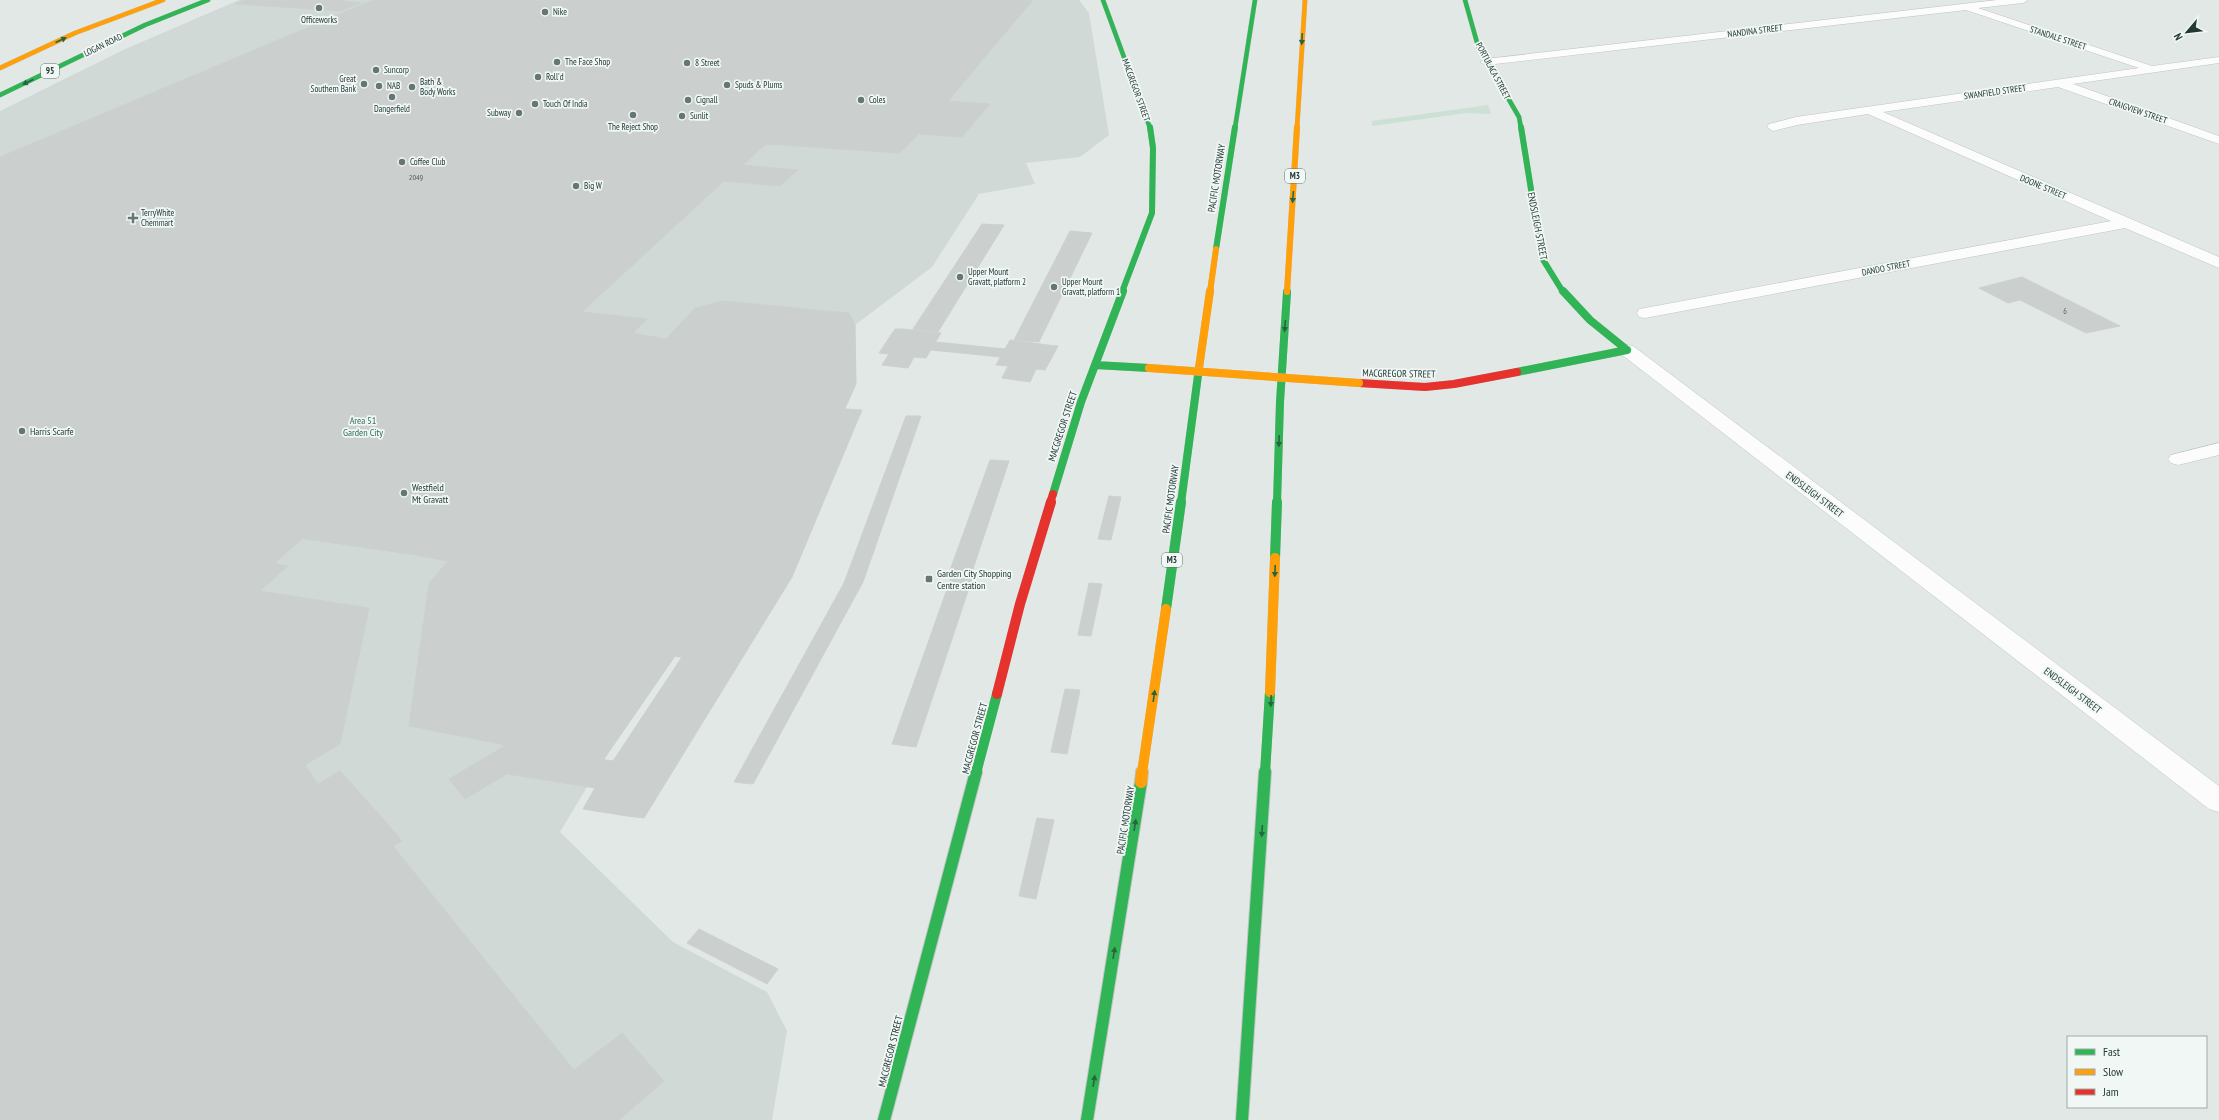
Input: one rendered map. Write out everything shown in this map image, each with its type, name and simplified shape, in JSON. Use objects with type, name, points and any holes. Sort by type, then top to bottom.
[{"type":"main road","name":"LOGAN ROAD","points":[[0,68],[75,33],[163,0]]},
{"type":"main road","name":"LOGAN ROAD","points":[[0,95],[145,25],[208,0]]},
{"type":"main road","name":"MACGREGOR STREET","points":[[884,1120],[920,974],[948,880],[1020,604],[1066,450],[1104,337],[1145,236],[1152,214],[1154,200],[1153,148],[1150,126],[1103,0]]},
{"type":"main road","name":"PACIFIC MOTORWAY","points":[[1088,1120],[1145,760],[1218,232],[1255,0]]},
{"type":"main road","name":"M3","points":[[1242,1120],[1270,706],[1280,402],[1305,0]]},
{"type":"main road","name":"PORTULACA STREET","points":[[1465,0],[1478,46],[1519,117]]},
{"type":"main road","name":"ENDSLEIGH STREET","points":[[1519,117],[1542,258],[1549,277],[1580,312],[1627,350]]},
{"type":"main road","name":"MACGREGOR STREET","points":[[1095,365],[1425,386],[1454,384],[1627,350]]},
{"type":"street","name":"NANDINA STREET","points":[[1486,62],[2023,0]]},
{"type":"street","points":[[1894,5],[1916,13]]},
{"type":"street","name":"STANDALE STREET","points":[[1965,7],[2152,69]]},
{"type":"street","name":"SWANFIELD STREET","points":[[1772,127],[1796,121],[1868,110],[2219,60]]},
{"type":"street","name":"CRAIGVIEW STREET","points":[[2058,83],[2219,140]]},
{"type":"street","name":"DOONE STREET","points":[[1868,110],[2219,263]]},
{"type":"street","name":"DANDO STREET","points":[[1645,314],[2126,223]]},
{"type":"street","name":"ENDSLEIGH STREET","points":[[1627,350],[2219,801]]},
{"type":"street","points":[[2178,459],[2219,449]]},
{"type":"shaded area","name":"Westfield Mt Gravatt","points":[[239,0],[1079,0],[1089,13],[1109,135],[1080,157],[1026,163],[1035,184],[979,194],[932,267],[855,325],[856,384],[770,576],[714,664],[675,656],[604,759],[560,832],[673,942],[767,992],[787,1031],[772,1120],[0,1120],[0,111],[123,50]]},
{"type":"green space","points":[[1488,105],[1491,114],[1467,113],[1372,126],[1372,121]]},
{"type":"building","name":"Officeworks","points":[[245,0],[345,0],[341,1],[361,3],[341,11],[235,4]]},
{"type":"building","name":"Westfield Mt Gravatt","points":[[373,0],[1033,0],[948,101],[990,104],[962,137],[919,134],[900,153],[766,144],[743,165],[798,170],[780,186],[724,181],[582,312],[647,319],[410,554],[303,538],[275,563],[288,566],[260,591],[369,608],[340,744],[305,765],[318,784],[340,771],[386,822],[402,841],[393,846],[574,1070],[622,1033],[664,1081],[619,1120],[0,1120],[0,157]]},
{"type":"building","name":"Upper Mount Gravatt, platform 2","points":[[982,224],[1004,225],[938,332],[913,329]]},
{"type":"building","name":"Upper Mount Gravatt, platform 1","points":[[1070,231],[1092,233],[1039,342],[1014,340]]},
{"type":"building","points":[[2022,277],[2120,326],[2086,333],[2020,300],[2008,303],[1979,288]]},
{"type":"building","points":[[244,293],[632,333],[666,339],[695,308],[723,301],[849,313],[855,325],[856,384],[770,576],[714,664],[675,656],[604,759],[506,745],[409,726],[429,583],[448,561],[410,554],[0,495],[0,447]]},
{"type":"building","points":[[895,329],[941,333],[926,358],[914,357],[908,368],[882,365],[889,354],[879,353]]},
{"type":"building","points":[[1010,340],[1058,346],[1045,370],[1036,369],[1030,382],[1002,378],[1008,366],[996,365]]},
{"type":"building","points":[[936,342],[1005,349],[1001,357],[931,350]]},
{"type":"building","points":[[295,388],[381,397],[377,400],[390,402],[366,421],[361,420],[358,423],[264,411]]},
{"type":"building","points":[[845,409],[862,410],[792,577],[644,818],[627,816],[723,666],[714,664],[770,576]]},
{"type":"building","points":[[906,416],[921,416],[863,582],[753,784],[734,782],[844,583]]},
{"type":"building","points":[[990,460],[1009,461],[972,572],[950,570]]},
{"type":"building","points":[[1109,496],[1121,497],[1111,540],[1098,539]]},
{"type":"building","points":[[951,578],[972,579],[916,747],[892,744]]},
{"type":"building","points":[[1089,583],[1102,584],[1091,636],[1078,635]]},
{"type":"building","points":[[682,657],[723,666],[627,816],[583,809],[595,788],[507,774],[465,799],[449,779],[506,745],[613,761]]},
{"type":"building","points":[[1065,689],[1080,690],[1067,754],[1051,752]]},
{"type":"building","points":[[1037,818],[1054,820],[1036,899],[1019,896]]},
{"type":"building","points":[[699,929],[778,969],[767,984],[687,943]]},
{"type":"traffic: fast","points":[[0,95],[145,25],[208,0]]},
{"type":"traffic: fast","points":[[1053,494],[1081,402],[1152,213],[1153,148],[1150,126],[1103,0]]},
{"type":"traffic: fast","points":[[1216,249],[1255,0]]},
{"type":"traffic: fast","points":[[1465,0],[1478,46],[1519,117],[1542,258],[1558,285],[1578,309],[1627,350]]},
{"type":"traffic: fast","points":[[1275,558],[1280,402],[1287,292]]},
{"type":"traffic: fast","points":[[1517,372],[1627,350]]},
{"type":"traffic: fast","points":[[1095,365],[1149,368]]},
{"type":"traffic: fast","points":[[1166,609],[1199,368]]},
{"type":"traffic: fast","points":[[1242,1120],[1270,692]]},
{"type":"traffic: fast","points":[[884,1120],[925,960],[997,694]]},
{"type":"traffic: fast","points":[[1087,1120],[1141,782]]},
{"type":"traffic: slow","points":[[0,68],[75,33],[163,0]]},
{"type":"traffic: slow","points":[[1287,292],[1305,0]]},
{"type":"traffic: slow","points":[[1199,368],[1216,249]]},
{"type":"traffic: slow","points":[[1149,368],[1359,383]]},
{"type":"traffic: slow","points":[[1270,692],[1275,558]]},
{"type":"traffic: slow","points":[[1141,782],[1166,609]]},
{"type":"traffic: jam","points":[[1359,383],[1425,387],[1454,384],[1517,372]]},
{"type":"traffic: jam","points":[[997,694],[1020,604],[1053,494]]},
{"type":"place","name":"Officeworks","points":[[319,8]]},
{"type":"place","name":"Nike","points":[[545,12]]},
{"type":"place","name":"The Face Shop","points":[[557,62]]},
{"type":"place","name":"8 Street","points":[[687,63]]},
{"type":"place","name":"Suncorp","points":[[376,70]]},
{"type":"place","name":"Roll'd","points":[[538,77]]},
{"type":"place","name":"Great Southern Bank","points":[[364,84]]},
{"type":"place","name":"Spuds & Plums","points":[[727,85]]},
{"type":"place","name":"NAB","points":[[379,86]]},
{"type":"place","name":"Bath & Body Works","points":[[412,87]]},
{"type":"place","name":"Dangerfield","points":[[392,97]]},
{"type":"place","name":"Cignall","points":[[688,100]]},
{"type":"place","name":"Coles","points":[[861,100]]},
{"type":"place","name":"Touch Of India","points":[[535,104]]},
{"type":"place","name":"Subway","points":[[519,113]]},
{"type":"place","name":"The Reject Shop","points":[[633,115]]},
{"type":"place","name":"Sunlit","points":[[682,116]]},
{"type":"place","name":"Coffee Club","points":[[402,162]]},
{"type":"place","name":"Big W","points":[[576,186]]},
{"type":"place","name":"TerryWhite Chemmart","points":[[133,218]]},
{"type":"place","name":"Upper Mount Gravatt, platform 2","points":[[960,277]]},
{"type":"place","name":"Upper Mount Gravatt, platform 1","points":[[1054,287]]},
{"type":"place","name":"Harris Scarfe","points":[[22,431]]},
{"type":"place","name":"Westfield Mt Gravatt","points":[[404,493]]},
{"type":"place","name":"Garden City Shopping Centre station","points":[[929,579]]},
{"type":"park label","name":"Area 51 Garden City","points":[[363,426]]}]
